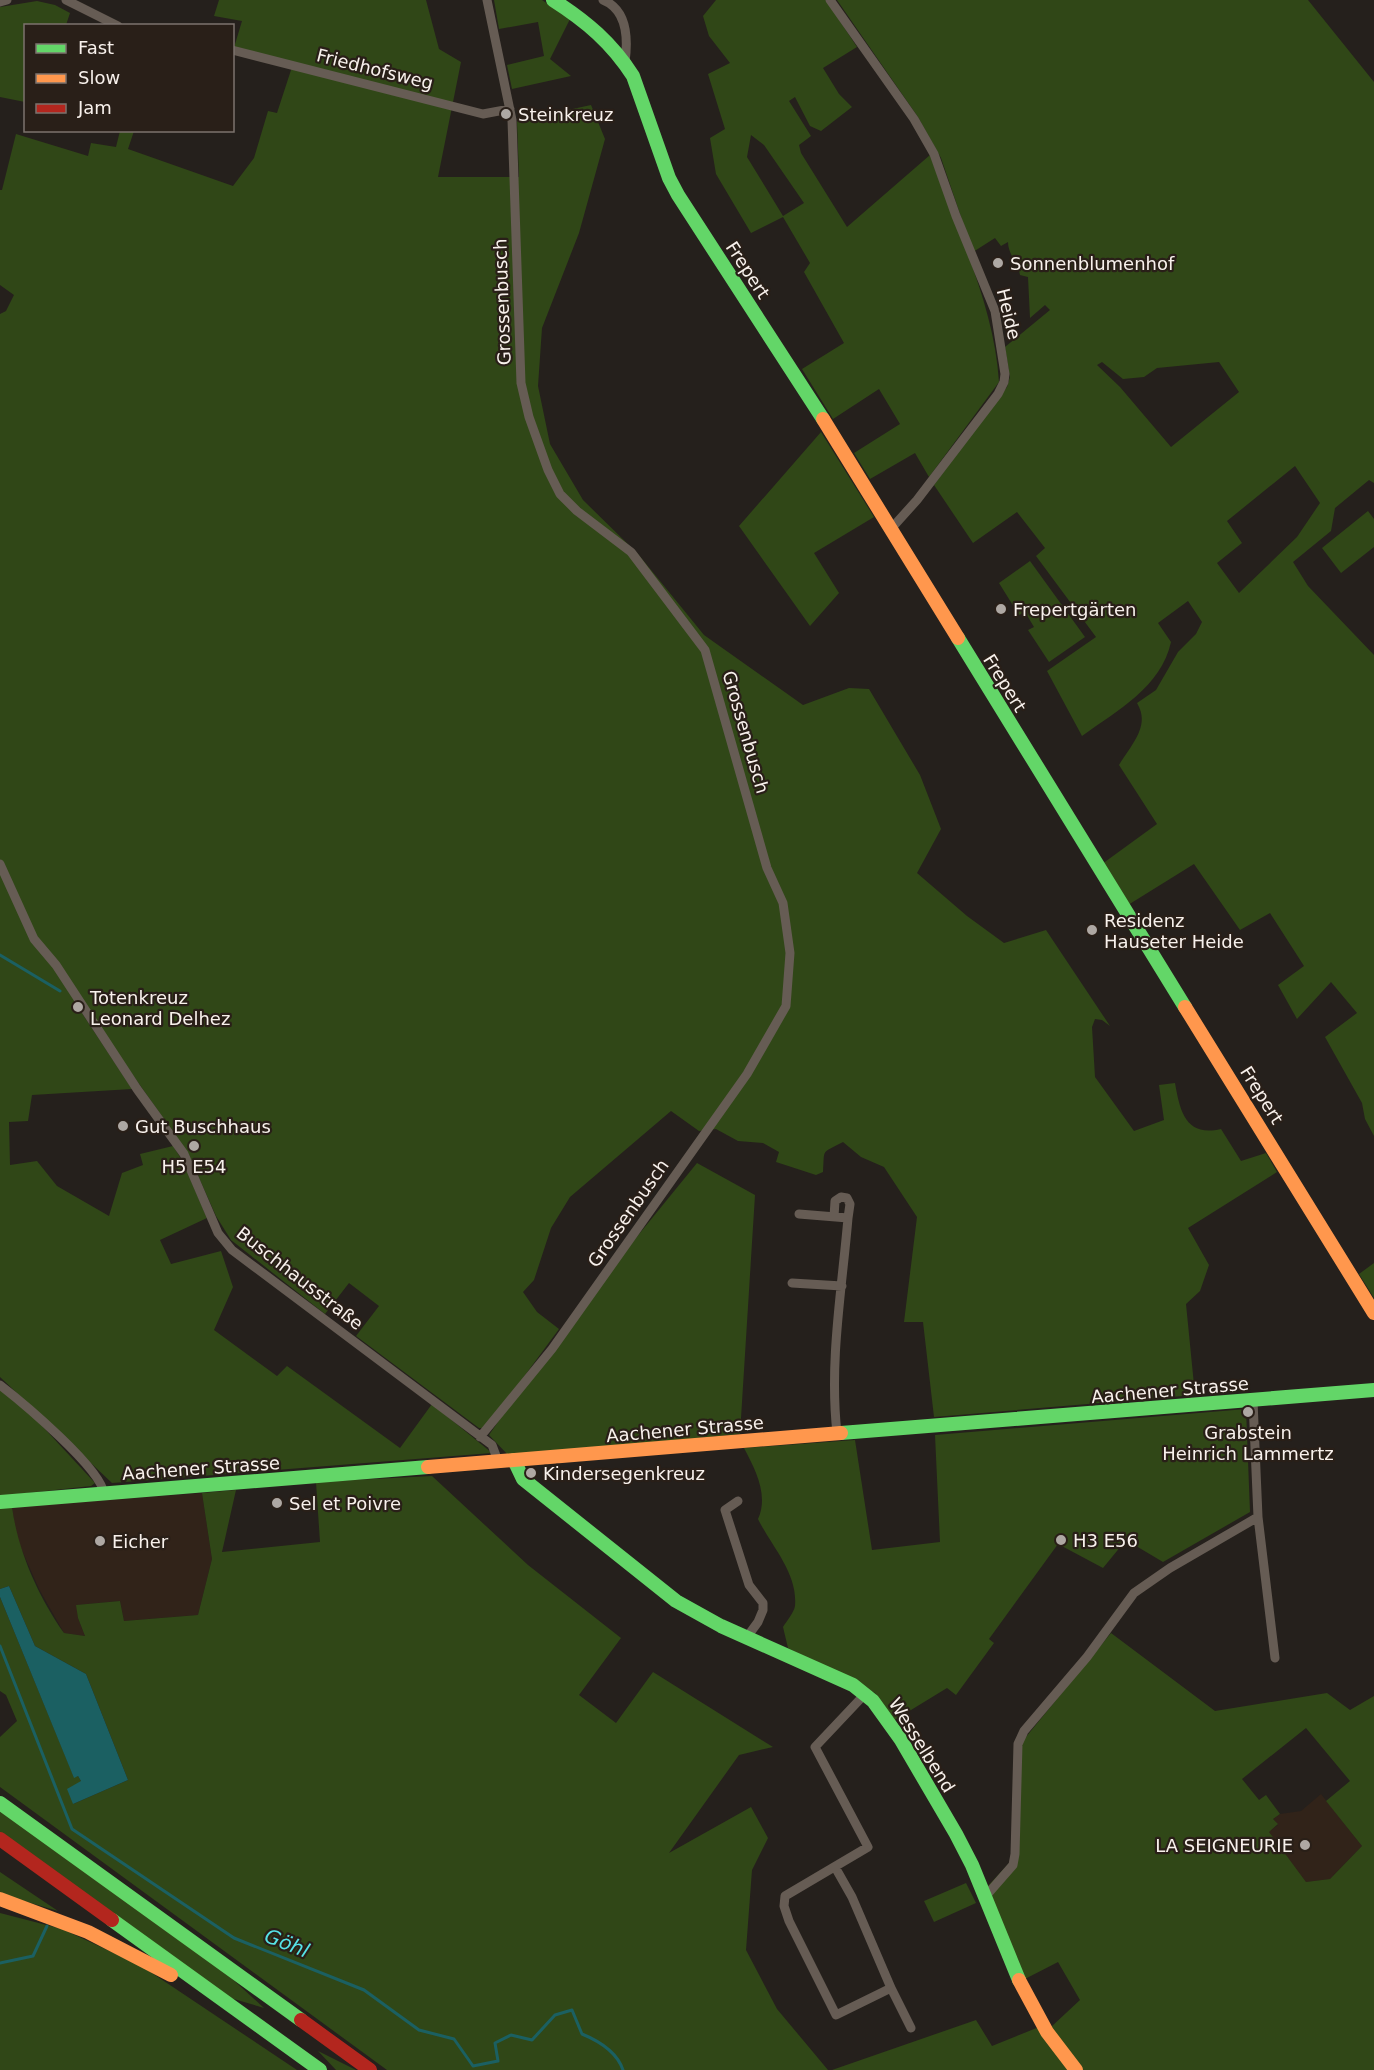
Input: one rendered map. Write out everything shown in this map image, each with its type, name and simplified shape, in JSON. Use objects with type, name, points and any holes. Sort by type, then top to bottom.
[{"type":"main road","name":"Frepert","points":[[553,0],[604,35],[625,62],[633,76],[669,178],[678,195],[788,364],[1374,1313]]},
{"type":"main road","name":"Aachener Strasse","points":[[0,1502],[1374,1390]]},
{"type":"main road","name":"Wesselbend","points":[[514,1460],[523,1479],[676,1601],[713,1622],[795,1657],[865,1694],[884,1713],[956,1834],[985,1897],[1017,1977],[1047,2032],[1076,2070]]},
{"type":"main road","points":[[0,1803],[370,2070]]},
{"type":"main road","points":[[0,1839],[201,1989],[217,1996],[320,2070]]},
{"type":"main road","points":[[0,1899],[58,1918],[186,1978]]},
{"type":"street","points":[[0,2],[7,0]]},
{"type":"street","points":[[66,0],[114,24]]},
{"type":"street","name":"Grossenbusch","points":[[480,1437],[552,1348],[747,1074],[786,1006],[790,953],[783,903],[767,868],[705,650],[631,552],[577,511],[560,494],[548,470],[529,417],[521,383],[510,109],[487,0]]},
{"type":"street","name":"Frepert","points":[[603,0],[617,10],[625,25],[627,44],[625,62]]},
{"type":"street","name":"Heide","points":[[830,0],[914,118],[934,154],[956,216],[995,311],[1005,374],[1005,382],[998,394],[924,492],[890,530]]},
{"type":"street","name":"Friedhofsweg","points":[[234,51],[483,114],[510,109]]},
{"type":"street","name":"Buschhausstraße","points":[[0,864],[34,939],[56,965],[137,1089],[184,1154],[218,1233],[232,1250],[492,1446],[498,1461]]},
{"type":"street","points":[[834,1217],[835,1201],[841,1197],[847,1198],[850,1204],[835,1348],[834,1397],[837,1434]]},
{"type":"street","points":[[799,1214],[848,1218]]},
{"type":"street","points":[[792,1283],[842,1287]]},
{"type":"street","points":[[0,1384],[44,1422],[99,1478],[104,1494]]},
{"type":"street","points":[[1253,1401],[1258,1517],[1275,1658]]},
{"type":"street","points":[[738,1501],[725,1510],[749,1585],[762,1603],[763,1610],[747,1637]]},
{"type":"street","points":[[985,1897],[1013,1865],[1018,1744],[1024,1731],[1087,1656],[1134,1593],[1170,1568],[1258,1517]]},
{"type":"street","points":[[865,1694],[815,1747],[868,1847],[785,1896],[784,1906],[789,1921],[836,2015],[891,1988]]},
{"type":"street","points":[[835,1867],[852,1897],[891,1988],[911,2028]]},
{"type":"shaded area","points":[[202,1493],[212,1559],[198,1615],[124,1621],[120,1601],[77,1605],[78,1618],[85,1636],[64,1633],[39,1589],[16,1537],[12,1507]]},
{"type":"shaded area","points":[[1321,1794],[1362,1846],[1330,1879],[1306,1882],[1268,1832],[1278,1825],[1273,1819],[1280,1814],[1301,1811]]},
{"type":"green space","points":[[219,0],[426,0],[439,49],[461,62],[438,177],[519,177],[517,121],[591,105],[605,139],[579,233],[542,328],[538,386],[550,444],[583,500],[638,554],[704,635],[803,705],[849,688],[869,689],[920,775],[941,829],[917,873],[967,916],[1004,943],[1046,930],[1110,1026],[1102,1020],[1095,1019],[1092,1027],[1095,1077],[1134,1131],[1164,1120],[1159,1085],[1175,1083],[1179,1104],[1192,1126],[1209,1131],[1221,1129],[1241,1161],[1266,1153],[1277,1172],[1188,1228],[1209,1265],[1200,1291],[1186,1304],[1195,1395],[934,1417],[923,1322],[904,1322],[917,1217],[884,1167],[861,1157],[843,1142],[825,1152],[823,1172],[816,1175],[776,1162],[779,1152],[763,1143],[738,1141],[716,1129],[699,1131],[671,1111],[570,1197],[551,1228],[534,1280],[523,1292],[537,1312],[559,1329],[486,1428],[479,1428],[356,1336],[379,1306],[349,1283],[325,1314],[231,1240],[216,1216],[188,1153],[101,1030],[74,1001],[132,1089],[32,1095],[28,1121],[9,1122],[10,1165],[37,1161],[57,1186],[109,1216],[122,1173],[143,1165],[140,1154],[173,1146],[182,1160],[207,1218],[160,1240],[171,1264],[221,1251],[233,1287],[214,1330],[277,1376],[287,1366],[400,1448],[432,1404],[492,1453],[112,1483],[0,1377],[0,314],[6,311],[14,295],[0,285],[0,190],[2,190],[16,134],[88,156],[91,143],[116,147],[120,132],[134,132],[128,149],[233,186],[254,158],[268,111],[277,113],[292,67],[234,51],[242,21],[214,16]]},
{"type":"green space","points":[[494,0],[542,0],[570,19],[550,59],[571,76],[512,89],[507,65],[544,56],[538,22],[499,29]]},
{"type":"green space","points":[[716,0],[826,0],[857,47],[823,68],[839,94],[852,107],[821,131],[810,126],[795,97],[789,101],[811,136],[799,145],[801,153],[847,227],[930,155],[982,295],[996,353],[999,382],[929,477],[915,453],[870,479],[854,453],[900,424],[879,389],[833,419],[802,369],[844,343],[804,272],[810,263],[783,217],[751,233],[716,174],[710,138],[725,129],[708,74],[730,63],[709,36],[703,16]],"holes":[[[751,135],[764,145],[804,203],[783,216],[747,157]]]},
{"type":"green space","points":[[837,0],[1308,0],[1374,82],[1374,483],[1369,480],[1335,508],[1331,531],[1293,562],[1308,586],[1374,655],[1374,1136],[1365,1119],[1362,1103],[1325,1037],[1357,1013],[1331,982],[1297,1019],[1278,985],[1304,966],[1270,913],[1240,930],[1194,864],[1128,905],[1102,864],[1157,824],[1119,765],[1134,743],[1141,727],[1141,711],[1137,703],[1156,690],[1178,652],[1196,634],[1202,622],[1188,601],[1158,623],[1171,642],[1158,672],[1148,685],[1123,707],[1082,736],[1047,671],[1096,637],[1036,556],[1045,548],[1017,512],[973,543],[934,485],[1007,387],[1010,377],[1005,347],[1050,310],[1045,305],[1030,318],[1028,277],[1020,275],[1008,242],[1001,246],[995,238],[973,252],[941,158],[918,117]],"holes":[[[1102,362],[1123,379],[1144,377],[1157,368],[1219,362],[1239,392],[1171,447],[1120,387],[1097,365]],[[1295,466],[1320,503],[1297,537],[1239,593],[1217,563],[1242,543],[1227,521]]]},
{"type":"green space","points":[[37,1],[55,5],[70,13],[66,24],[24,24],[24,102],[0,97],[0,7]]},
{"type":"green space","points":[[821,432],[874,517],[814,553],[839,593],[810,626],[739,526]]},
{"type":"green space","points":[[1368,511],[1374,519],[1374,547],[1341,573],[1322,548]]},
{"type":"green space","points":[[1030,561],[1085,637],[1049,662],[1028,630],[1034,627],[1025,612],[1019,615],[999,583]]},
{"type":"green space","points":[[697,1163],[755,1195],[740,1434],[509,1456],[489,1435],[561,1330]]},
{"type":"green space","points":[[1374,1263],[1374,1298],[1359,1274]]},
{"type":"green space","points":[[0,1390],[31,1414],[95,1483],[91,1486],[0,1496]]},
{"type":"green space","points":[[1246,1409],[1250,1512],[1163,1562],[1126,1540],[1103,1568],[1058,1544],[989,1639],[994,1643],[956,1695],[947,1688],[893,1721],[875,1693],[788,1648],[783,1627],[795,1606],[795,1594],[788,1571],[758,1519],[762,1501],[761,1492],[756,1473],[744,1448],[855,1440],[872,1550],[940,1542],[935,1435]]},
{"type":"green space","points":[[432,1476],[528,1565],[621,1638],[579,1695],[616,1723],[653,1672],[773,1747],[739,1755],[669,1853],[751,1807],[768,1838],[752,1870],[746,1950],[777,2009],[828,2070],[387,2070],[0,1787],[0,1737],[17,1721],[6,1695],[0,1691],[0,1597],[74,1777],[78,1776],[81,1781],[73,1804],[128,1780],[86,1674],[35,1646],[9,1586],[0,1589],[0,1508],[12,1507],[19,1540],[30,1573],[64,1633],[85,1636],[76,1605],[120,1601],[124,1621],[198,1615],[212,1559],[202,1493],[236,1490],[222,1552],[320,1542],[316,1482]]},
{"type":"green space","points":[[1111,1633],[1215,1711],[1327,1693],[1350,1710],[1374,1696],[1374,2070],[1081,2070],[1051,2027],[1080,2000],[1058,1962],[1023,1980],[986,1888],[1011,1861],[1021,1743]],"holes":[[[1306,1728],[1350,1781],[1326,1801],[1362,1846],[1330,1879],[1306,1882],[1269,1832],[1278,1824],[1273,1819],[1280,1814],[1266,1795],[1259,1800],[1242,1779]]]},
{"type":"green space","points":[[0,1810],[227,1974],[264,2008],[227,1997],[0,1833]]},
{"type":"green space","points":[[0,1872],[58,1911],[0,1894]]},
{"type":"green space","points":[[966,1883],[976,1903],[934,1922],[924,1901]]},
{"type":"green space","points":[[0,1913],[62,1929],[140,1965],[297,2070],[0,2070]]},
{"type":"green space","points":[[976,2020],[992,2046],[1039,2027],[1070,2070],[832,2070]]},
{"type":"green space","points":[[318,2051],[356,2070],[336,2070]]},
{"type":"water","points":[[9,1586],[35,1646],[86,1674],[128,1780],[73,1804],[67,1789],[81,1781],[78,1776],[74,1778],[0,1597],[0,1589]]},
{"type":"waterway","points":[[0,955],[60,991]]},
{"type":"waterway","name":"Göhl","points":[[0,1646],[72,1829],[234,1938],[364,1990],[419,2030],[454,2039],[473,2066],[498,2061],[495,2043],[511,2035],[532,2040],[555,2015],[572,2010],[582,2034],[607,2048],[623,2070]]},
{"type":"waterway","points":[[0,1963],[33,1956],[47,1926]]},
{"type":"traffic: fast","points":[[553,0],[598,34],[633,76],[669,178],[678,195],[823,419]]},
{"type":"traffic: fast","points":[[958,638],[1185,1007]]},
{"type":"traffic: fast","points":[[841,1433],[1374,1390]]},
{"type":"traffic: fast","points":[[514,1460],[523,1479],[676,1601],[721,1626],[853,1685],[873,1701],[901,1740],[956,1834],[972,1865],[1019,1980]]},
{"type":"traffic: fast","points":[[0,1502],[428,1467]]},
{"type":"traffic: fast","points":[[0,1803],[301,2020]]},
{"type":"traffic: fast","points":[[112,1920],[320,2070]]},
{"type":"traffic: slow","points":[[823,419],[958,638]]},
{"type":"traffic: slow","points":[[1185,1007],[1374,1313]]},
{"type":"traffic: slow","points":[[428,1467],[841,1433]]},
{"type":"traffic: slow","points":[[0,1899],[88,1932],[171,1975]]},
{"type":"traffic: slow","points":[[1019,1980],[1047,2032],[1076,2070]]},
{"type":"traffic: jam","points":[[0,1839],[112,1920]]},
{"type":"traffic: jam","points":[[301,2020],[370,2070]]},
{"type":"place","name":"Steinkreuz","points":[[506,114]]},
{"type":"place","name":"Sonnenblumenhof","points":[[998,263]]},
{"type":"place","name":"Frepertgärten","points":[[1001,609]]},
{"type":"place","name":"Residenz Hauseter Heide","points":[[1092,930]]},
{"type":"place","name":"Totenkreuz Leonard Delhez","points":[[78,1007]]},
{"type":"place","name":"Gut Buschhaus","points":[[123,1126]]},
{"type":"place","name":"H5 E54","points":[[194,1146]]},
{"type":"place","name":"Grabstein Heinrich Lammertz","points":[[1248,1412]]},
{"type":"place","name":"Kindersegenkreuz","points":[[531,1473]]},
{"type":"place","name":"Sel et Poivre","points":[[277,1503]]},
{"type":"place","name":"H3 E56","points":[[1061,1540]]},
{"type":"place","name":"Eicher","points":[[100,1541]]},
{"type":"place","name":"LA SEIGNEURIE","points":[[1305,1845]]}]
